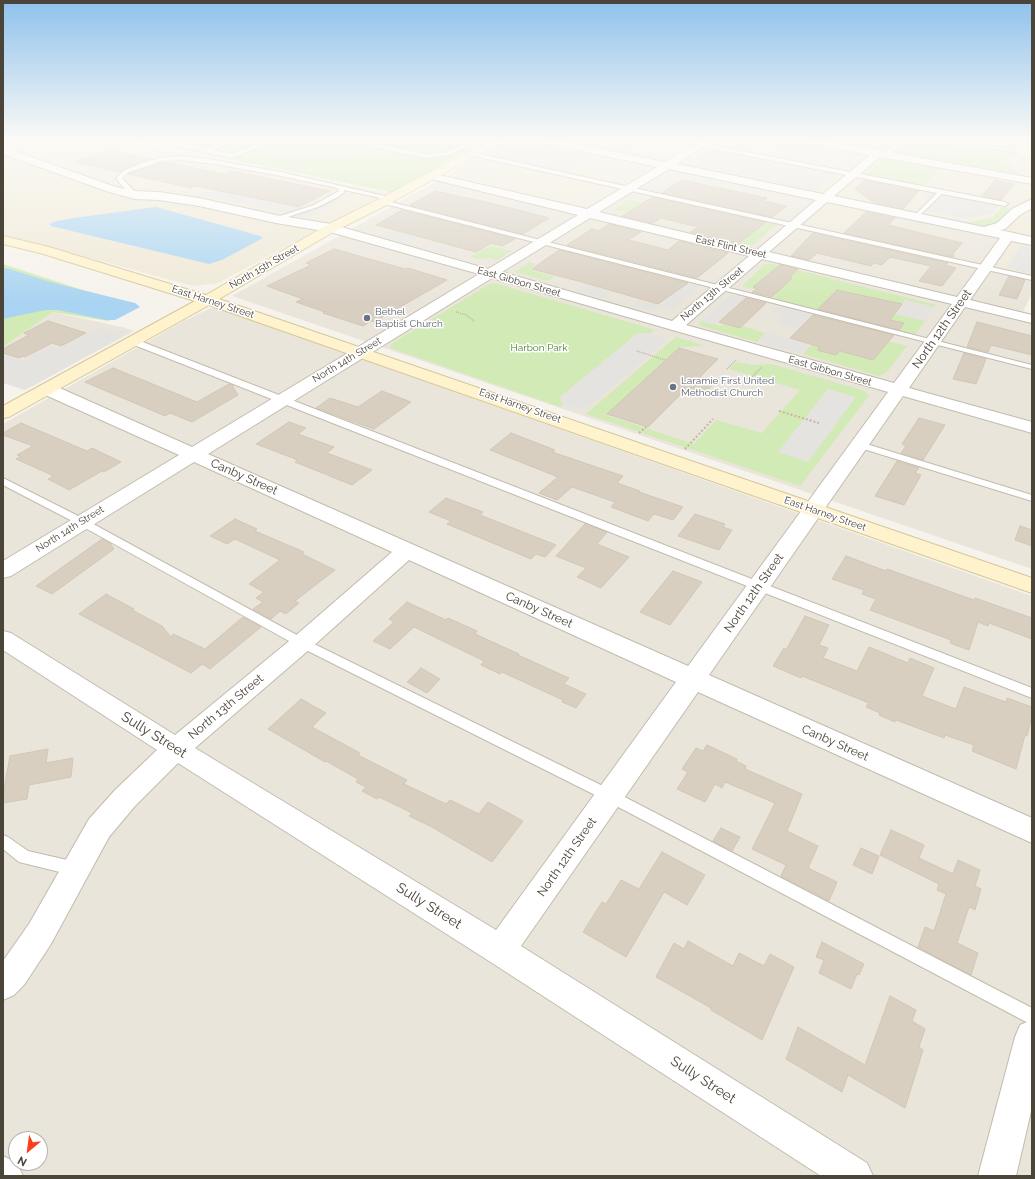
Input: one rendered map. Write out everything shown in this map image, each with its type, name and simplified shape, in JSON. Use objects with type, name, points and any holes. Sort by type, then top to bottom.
[{"type":"main road","name":"North 15th Street","points":[[3,413],[208,300],[331,228],[400,193]]},
{"type":"main road","name":"East Harney Street","points":[[3,240],[51,252],[208,300],[362,352],[1032,586]]},
{"type":"street","name":"East Gibbon Street","points":[[126,193],[199,202],[276,219],[331,228],[1032,428]]},
{"type":"street","name":"East Flint Street","points":[[502,193],[1032,319]]},
{"type":"street","name":"North 14th Street","points":[[3,571],[622,193]]},
{"type":"street","points":[[800,193],[1032,241]]},
{"type":"street","name":"North 13th Street","points":[[674,327],[830,193]]},
{"type":"street","points":[[986,231],[1001,226],[1016,212],[1032,203]]},
{"type":"street","name":"North 12th Street","points":[[500,950],[1008,236]]},
{"type":"street","name":"Canby Street","points":[[47,388],[1032,831]]},
{"type":"street","name":"North 13th Street","points":[[3,984],[13,974],[40,934],[99,828],[125,798],[176,749],[302,643],[406,550]]},
{"type":"street","name":"Sully Street","points":[[3,639],[176,749],[500,950],[854,1176]]},
{"type":"street","points":[[997,1176],[1032,1037]]},
{"type":"lane","points":[[276,219],[316,206],[340,193]]},
{"type":"lane","points":[[361,193],[541,242],[1032,368]]},
{"type":"lane","points":[[652,193],[1032,278]]},
{"type":"lane","points":[[916,217],[940,193]]},
{"type":"lane","points":[[949,193],[1005,204]]},
{"type":"lane","points":[[132,341],[1032,694]]},
{"type":"lane","points":[[860,445],[1032,498]]},
{"type":"lane","points":[[3,481],[82,522],[302,643],[610,796],[1032,1017]]},
{"type":"lane","points":[[3,841],[24,857],[77,869]]},
{"type":"path","points":[[637,351],[665,360]]},
{"type":"path","points":[[727,369],[736,360]]},
{"type":"path","points":[[779,411],[819,424]]},
{"type":"path","points":[[686,448],[713,419]]},
{"type":"shaded area","points":[[3,193],[387,193],[218,283],[193,286],[27,241],[3,236]]},
{"type":"shaded area","points":[[203,193],[230,193],[267,202],[305,208],[333,193],[353,195],[308,218],[198,195]]},
{"type":"shaded area","points":[[416,193],[488,193],[576,214],[611,193],[787,193],[830,202],[805,225],[842,233],[866,210],[1013,241],[1032,279],[1032,294],[1023,311],[1032,314],[1032,569],[232,296]]},
{"type":"shaded area","points":[[523,193],[612,193],[587,208]]},
{"type":"shaded area","points":[[787,193],[1032,193],[1032,279],[994,270],[1013,241],[867,210],[842,233],[805,225],[830,202]]},
{"type":"shaded area","points":[[923,193],[941,193],[1000,204],[991,214],[966,219],[918,209],[927,200],[919,198]]},
{"type":"shaded area","points":[[519,203],[540,208],[530,214],[509,209]]},
{"type":"shaded area","points":[[403,226],[427,232],[408,243],[383,236]]},
{"type":"shaded area","points":[[474,228],[487,232],[447,254],[433,250]]},
{"type":"shaded area","points":[[1021,245],[1032,248],[1032,274],[1006,268]]},
{"type":"shaded area","points":[[614,263],[636,269],[608,290],[612,291],[603,298],[575,290]]},
{"type":"shaded area","points":[[688,283],[700,286],[671,310],[658,307],[653,311],[632,305],[638,300],[660,306]]},
{"type":"shaded area","points":[[731,295],[745,298],[715,324],[701,321]]},
{"type":"shaded area","points":[[905,300],[934,307],[925,321],[894,314]]},
{"type":"shaded area","points":[[778,306],[811,314],[798,329],[777,323],[786,314],[773,311]]},
{"type":"shaded area","points":[[211,308],[217,308],[1032,596],[1032,1176],[3,1176],[3,424],[182,322]]},
{"type":"shaded area","points":[[53,312],[134,331],[25,390],[3,383],[3,347]]},
{"type":"shaded area","points":[[102,327],[113,331],[126,331],[119,336],[122,337],[25,390],[3,383],[3,355],[25,361],[51,346],[60,348]]},
{"type":"shaded area","points":[[638,333],[650,333],[661,337],[665,342],[588,407],[576,408],[563,404],[560,397]]},
{"type":"shaded area","points":[[767,333],[809,345],[801,354],[759,342]]},
{"type":"shaded area","points":[[828,389],[856,397],[808,462],[778,452]]},
{"type":"green space","points":[[629,200],[642,203],[629,211],[612,211]]},
{"type":"green space","points":[[1003,206],[1010,208],[994,228],[967,223],[993,217]]},
{"type":"green space","points":[[748,216],[778,223],[753,245],[746,245],[721,239],[726,233]]},
{"type":"green space","points":[[490,246],[512,251],[497,260],[489,258],[477,259],[470,257]]},
{"type":"green space","points":[[529,262],[536,264],[530,270],[555,277],[547,281],[515,272]]},
{"type":"green space","points":[[3,264],[135,307],[121,317],[108,321],[53,312],[3,347]]},
{"type":"green space","points":[[765,264],[774,264],[936,305],[934,307],[905,300],[895,313],[925,321],[915,335],[772,300],[776,295],[742,286]]},
{"type":"green space","name":"Harbon Park","points":[[495,283],[655,330],[650,333],[638,333],[560,397],[563,404],[560,407],[390,348],[391,344],[489,284]]},
{"type":"green space","points":[[701,321],[721,326],[723,324],[740,328],[743,326],[765,333],[757,342],[701,326],[699,323]]},
{"type":"green space","points":[[829,326],[907,346],[886,373],[879,376],[803,354]]},
{"type":"green space","points":[[676,337],[706,346],[679,347],[606,415],[694,444],[716,420],[762,433],[800,390],[729,369],[737,362],[753,365],[771,364],[862,390],[869,394],[800,486],[586,414]]},
{"type":"water","points":[[156,207],[263,238],[222,260],[209,264],[51,226],[49,224],[74,218]]},
{"type":"water","points":[[3,267],[54,283],[135,303],[140,307],[115,320],[106,320],[58,310],[45,310],[3,319]]},
{"type":"building","points":[[230,193],[326,193],[299,207]]},
{"type":"building","points":[[431,193],[444,193],[549,218],[523,234],[410,205]]},
{"type":"building","points":[[662,193],[743,193],[767,198],[764,201],[787,206],[772,217]]},
{"type":"building","points":[[861,193],[917,193],[903,209],[873,202]]},
{"type":"building","points":[[984,193],[1007,193],[1001,200],[982,196]]},
{"type":"building","points":[[653,197],[766,222],[738,244],[690,232],[698,227],[661,218],[653,223],[622,216]]},
{"type":"building","points":[[402,210],[515,239],[502,246],[491,243],[476,252],[376,225]]},
{"type":"building","points":[[866,212],[895,218],[888,225],[962,243],[952,255],[954,255],[953,257],[844,233]]},
{"type":"building","points":[[609,224],[641,232],[628,240],[668,250],[679,241],[728,253],[697,278],[567,245],[592,229],[598,231]]},
{"type":"building","points":[[813,233],[948,263],[945,265],[956,268],[942,286],[919,281],[931,266],[890,257],[882,265],[874,263],[871,266],[817,253],[809,260],[791,256]]},
{"type":"building","points":[[334,249],[405,269],[408,268],[447,280],[374,322],[371,321],[363,326],[323,313],[325,312],[296,302],[303,299],[267,286],[311,265],[306,263]]},
{"type":"building","points":[[559,250],[688,283],[658,304],[532,269]]},
{"type":"building","points":[[780,265],[798,269],[789,278],[792,278],[772,297],[752,292],[757,289],[753,287]]},
{"type":"building","points":[[1009,276],[1025,280],[1017,299],[999,295]]},
{"type":"building","points":[[837,290],[902,304],[890,320],[904,323],[899,330],[818,309]]},
{"type":"building","points":[[746,298],[766,303],[740,328],[719,322]]},
{"type":"building","points":[[813,315],[894,335],[873,360],[840,351],[836,355],[817,350],[820,347],[790,338]]},
{"type":"building","points":[[48,321],[86,333],[61,346],[52,343],[25,357],[23,356],[19,358],[3,353],[3,349],[29,335],[24,333]]},
{"type":"building","points":[[977,322],[1032,336],[1032,355],[991,345],[988,352],[967,347]]},
{"type":"building","name":"Laramie First United Methodist Church","points":[[679,348],[718,359],[700,377],[716,381],[700,398],[683,392],[648,427],[607,414]]},
{"type":"building","points":[[964,353],[986,359],[976,384],[953,379]]},
{"type":"building","points":[[113,368],[197,402],[229,384],[232,385],[238,395],[192,422],[170,413],[165,416],[85,382]]},
{"type":"building","points":[[382,391],[411,402],[374,429],[316,408],[330,398],[358,407]]},
{"type":"building","points":[[919,418],[945,425],[923,460],[901,453],[906,446],[902,444]]},
{"type":"building","points":[[289,422],[306,428],[298,434],[334,447],[327,453],[372,470],[352,485],[295,462],[298,460],[256,444]]},
{"type":"building","points":[[21,423],[87,451],[92,448],[121,462],[69,490],[48,479],[54,476],[16,459],[21,456],[17,455],[33,446],[3,435],[3,433]]},
{"type":"building","points":[[511,433],[555,450],[552,452],[623,476],[617,483],[683,507],[673,520],[654,514],[648,521],[611,507],[615,502],[572,487],[557,500],[539,493],[558,477],[490,450]]},
{"type":"building","points":[[897,461],[919,468],[915,473],[921,475],[904,505],[875,496]]},
{"type":"building","points":[[446,498],[483,512],[480,515],[556,545],[545,557],[536,554],[531,559],[447,524],[451,521],[429,512]]},
{"type":"building","points":[[695,514],[725,524],[723,527],[732,530],[719,550],[678,536]]},
{"type":"building","points":[[235,519],[257,529],[255,531],[304,552],[302,554],[335,570],[295,601],[299,603],[286,614],[280,611],[271,619],[253,609],[263,602],[256,598],[264,592],[249,584],[280,560],[235,539],[227,544],[210,536]]},
{"type":"building","points":[[585,524],[607,532],[597,544],[629,557],[601,588],[577,577],[586,568],[556,556]]},
{"type":"building","points":[[1020,526],[1032,530],[1032,546],[1015,540]]},
{"type":"building","points":[[102,539],[110,543],[114,549],[52,594],[36,586]]},
{"type":"building","points":[[846,556],[886,571],[887,569],[974,600],[975,598],[1032,618],[1032,639],[989,623],[988,626],[978,622],[969,650],[950,643],[951,640],[870,610],[876,599],[862,594],[864,590],[832,579]]},
{"type":"building","points":[[673,571],[702,582],[670,625],[640,612]]},
{"type":"building","points":[[106,594],[162,626],[171,637],[173,634],[205,649],[243,617],[261,627],[210,669],[202,664],[191,673],[79,614]]},
{"type":"building","points":[[407,602],[446,620],[448,618],[477,631],[475,634],[569,678],[564,684],[586,694],[576,708],[562,702],[563,700],[502,672],[500,674],[481,665],[484,661],[414,627],[390,649],[373,641],[394,622],[389,619]]},
{"type":"building","points":[[805,616],[829,625],[819,645],[828,648],[823,658],[857,671],[869,647],[908,663],[910,658],[934,668],[922,696],[956,709],[964,687],[1006,702],[1007,698],[1032,707],[1032,716],[1027,736],[1025,735],[1016,769],[972,751],[974,745],[945,735],[944,738],[896,720],[895,722],[866,707],[869,703],[773,666],[784,648],[786,650]]},
{"type":"building","points":[[421,668],[440,679],[427,693],[407,682]]},
{"type":"building","points":[[301,699],[326,713],[312,727],[360,753],[358,755],[407,780],[404,784],[446,804],[450,800],[479,814],[488,802],[523,821],[492,862],[430,826],[409,816],[412,813],[379,797],[377,799],[362,791],[366,787],[356,782],[358,779],[268,729]]},
{"type":"building","points":[[707,745],[737,759],[736,761],[746,766],[745,769],[802,794],[787,831],[818,846],[808,868],[837,882],[829,901],[781,876],[786,865],[752,849],[775,803],[725,782],[722,788],[715,784],[705,802],[677,789],[688,772],[682,769],[696,748],[703,751]]},
{"type":"building","points":[[48,749],[46,763],[73,758],[71,777],[29,785],[27,799],[3,803],[3,794],[10,756]]},
{"type":"building","points":[[721,828],[740,837],[732,851],[713,841]]},
{"type":"building","points":[[891,830],[924,845],[919,858],[953,874],[958,860],[980,870],[975,886],[981,889],[975,910],[969,907],[957,943],[978,953],[971,975],[918,947],[925,927],[934,931],[946,894],[937,890],[939,884],[880,855]]},
{"type":"building","points":[[861,848],[879,856],[872,874],[853,865]]},
{"type":"building","points":[[662,852],[705,875],[687,905],[664,892],[626,957],[583,932],[602,902],[606,904],[621,880],[639,889]]},
{"type":"building","points":[[688,941],[733,966],[739,953],[764,966],[770,954],[794,967],[762,1040],[711,1010],[711,1008],[656,977],[674,943],[684,949]]},
{"type":"building","points":[[822,942],[864,964],[859,975],[857,974],[851,989],[819,973],[824,960],[816,957]]},
{"type":"building","points":[[890,996],[916,1010],[912,1021],[925,1029],[919,1047],[923,1050],[905,1108],[848,1075],[842,1092],[786,1059],[798,1027],[865,1065]]},
{"type":"place","name":"Bethel Baptist Church","points":[[367,318]]},
{"type":"place","name":"Laramie First United Methodist Church","points":[[673,387]]}]
